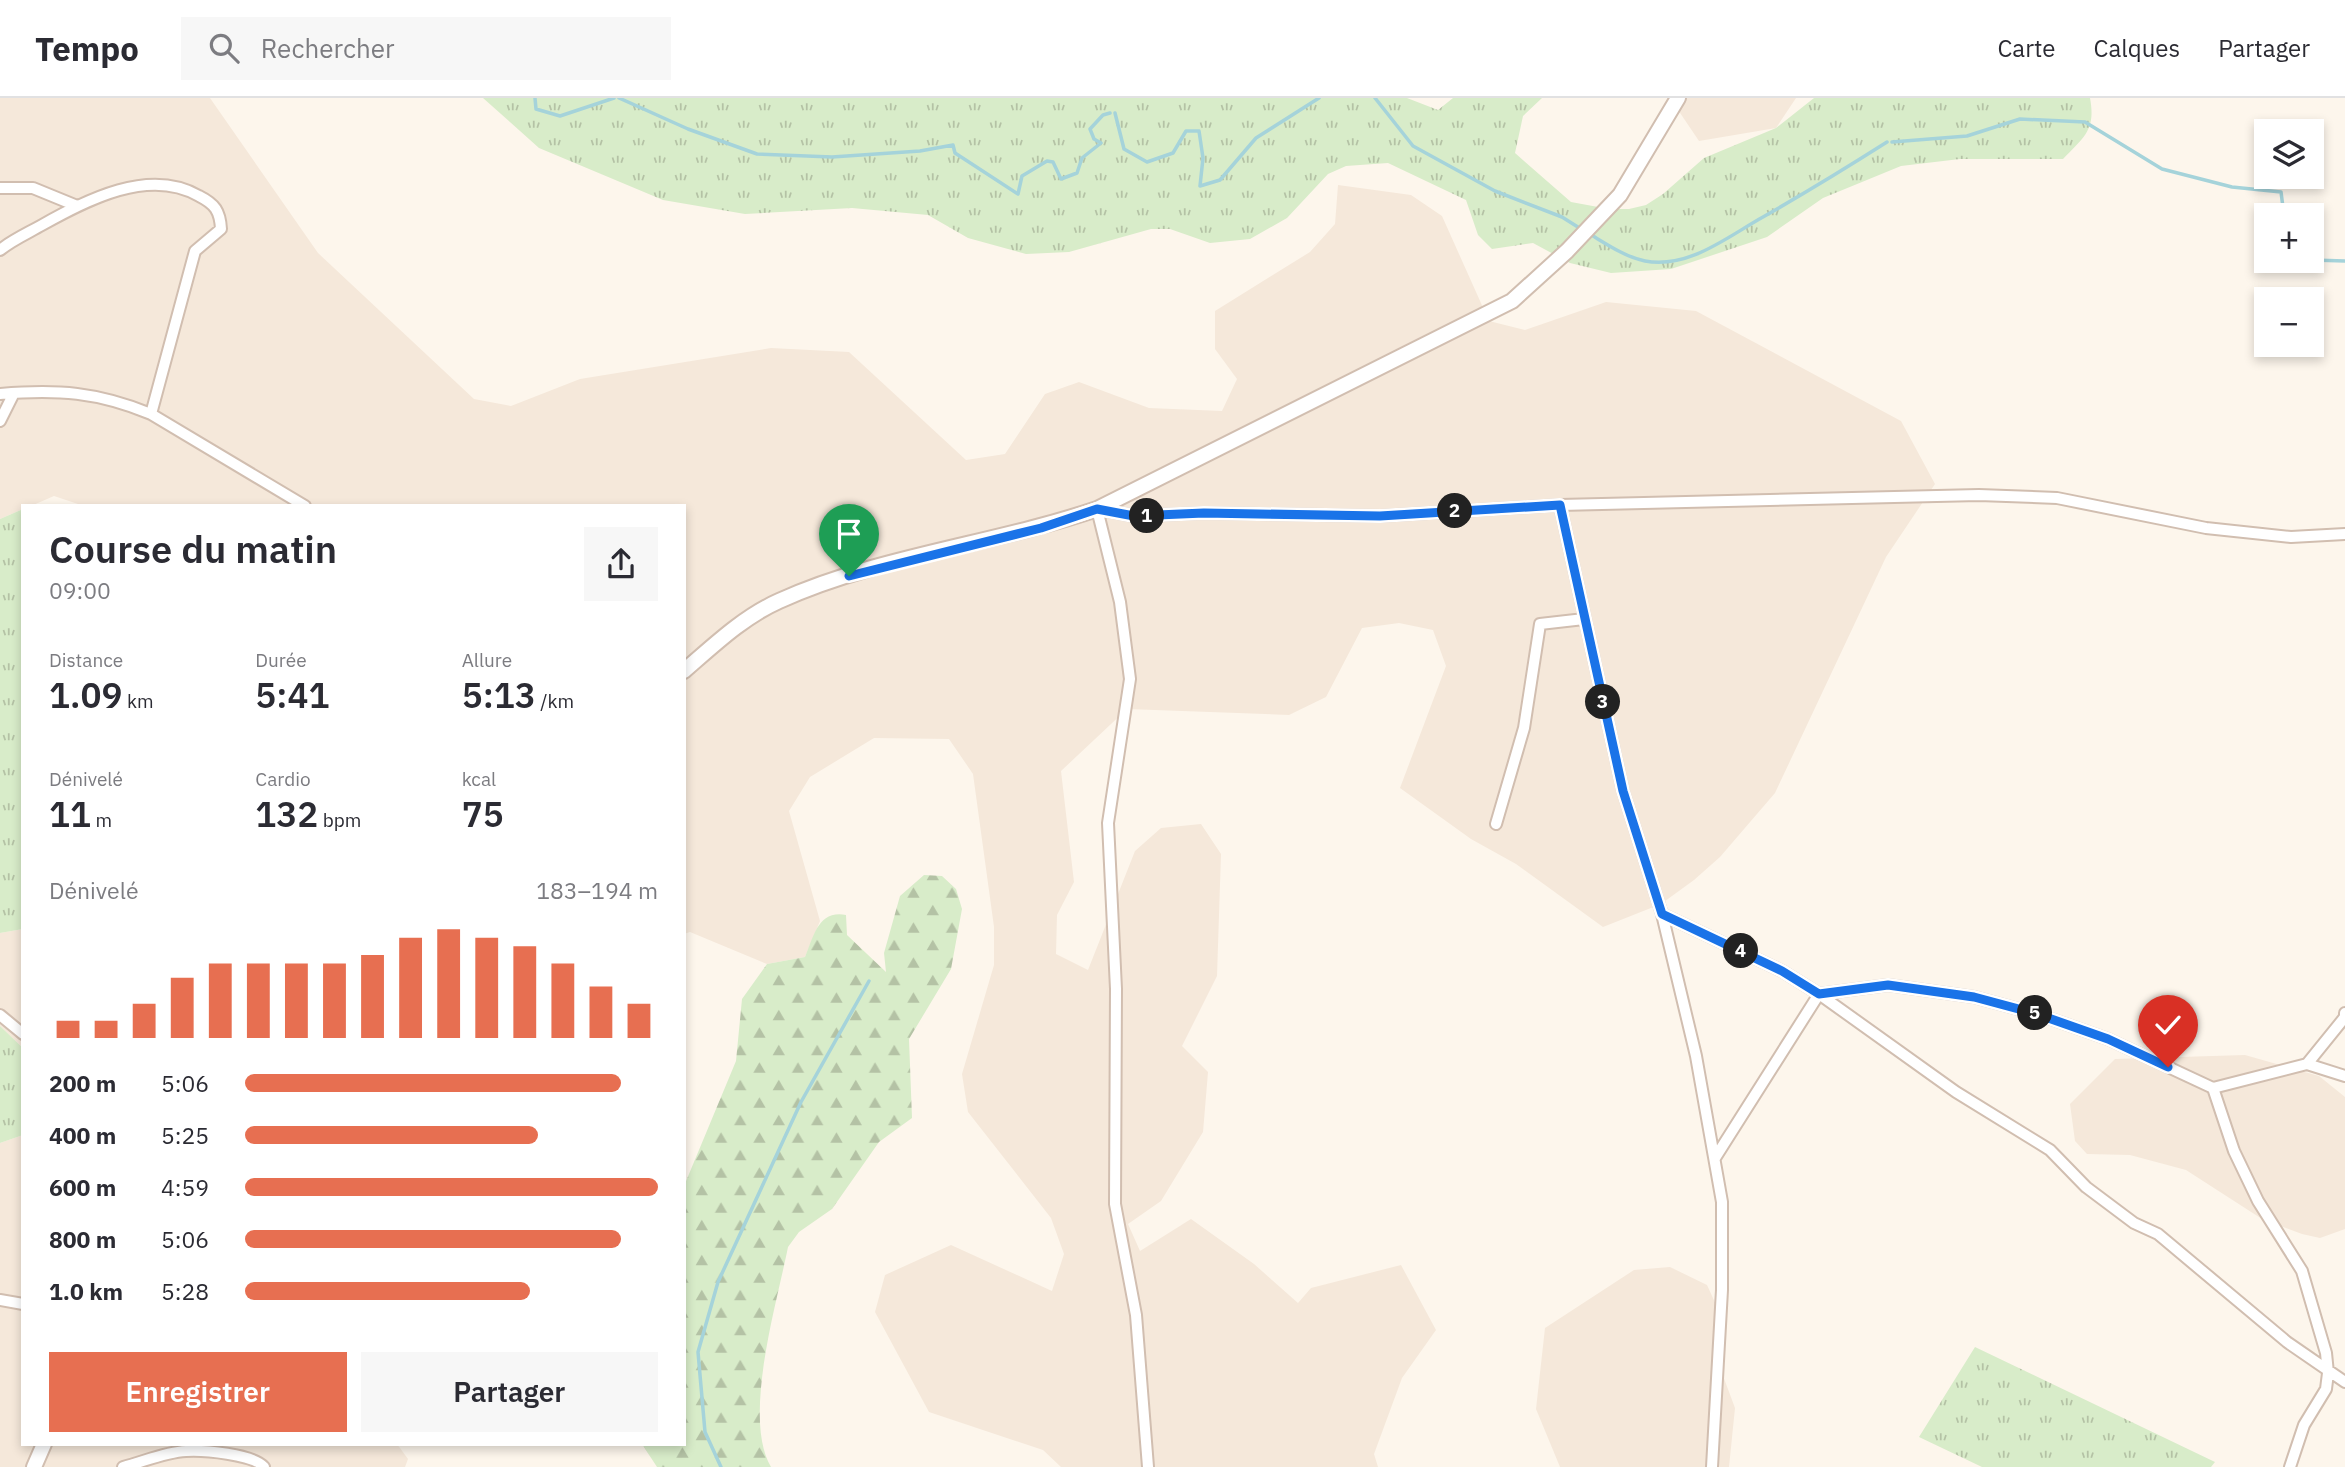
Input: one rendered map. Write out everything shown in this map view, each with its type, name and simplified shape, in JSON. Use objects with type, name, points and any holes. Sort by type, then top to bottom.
[{"type":"street","points":[[686,669],[729,632],[778,601],[849,576],[1041,528],[1097,509],[1511,301],[1567,251],[1620,195],[1678,98]]},
{"type":"street","points":[[0,250],[77,206],[106,193],[163,185],[184,187],[212,203],[220,214],[221,229],[195,251],[151,414]]},
{"type":"street","points":[[0,188],[33,188],[77,206]]},
{"type":"street","points":[[0,394],[42,390],[95,394],[151,414],[302,504]]},
{"type":"street","points":[[0,421],[15,393]]},
{"type":"street","points":[[1097,509],[1134,516],[1204,513],[1380,516],[1560,505],[1979,495],[2057,498],[2206,528],[2279,536],[2345,534]]},
{"type":"street","points":[[1560,505],[1623,791],[1662,914],[1696,1056],[1722,1202],[1722,1290],[1712,1467]]},
{"type":"street","points":[[1097,509],[1120,602],[1130,679],[1108,823],[1116,989],[1115,1204],[1136,1315],[1148,1467]]},
{"type":"street","points":[[1496,824],[1524,728],[1540,624],[1584,619]]},
{"type":"street","points":[[1662,914],[1782,971],[1819,994],[1955,1092],[2050,1150],[2086,1187],[2134,1223],[2158,1234],[2287,1342],[2343,1381]]},
{"type":"street","points":[[1819,994],[1888,985],[1974,997],[2037,1014],[2108,1039],[2213,1088],[2307,1064],[2345,1076]]},
{"type":"street","points":[[1715,1158],[1819,994]]},
{"type":"street","points":[[2307,1064],[2345,1017],[2345,1013]]},
{"type":"street","points":[[0,1015],[21,1032]]},
{"type":"street","points":[[2213,1088],[2234,1151],[2258,1201],[2302,1270],[2328,1373],[2326,1388],[2304,1425],[2290,1467]]},
{"type":"street","points":[[0,1300],[21,1304]]},
{"type":"street","points":[[2326,1388],[2343,1381]]},
{"type":"street","points":[[34,1467],[43,1446]]},
{"type":"street","points":[[122,1467],[185,1451],[231,1454],[261,1462],[264,1467]]},
{"type":"shaded area","points":[[0,98],[210,98],[318,253],[474,399],[511,406],[580,379],[771,348],[849,352],[966,460],[1005,454],[1045,394],[1079,382],[1149,408],[1222,411],[1237,379],[1215,349],[1215,311],[1310,252],[1335,224],[1338,185],[1411,195],[1442,216],[1489,321],[1525,330],[1606,302],[1696,311],[1901,421],[1935,484],[1886,557],[1775,793],[1720,857],[1694,880],[1661,904],[1603,927],[1516,864],[1471,839],[1400,788],[1446,666],[1433,630],[1399,623],[1362,628],[1326,697],[1289,715],[1127,709],[1061,771],[1074,882],[1057,915],[1056,954],[1088,970],[1135,851],[1161,828],[1201,824],[1221,854],[1217,976],[1182,1046],[1208,1072],[1203,1132],[1161,1201],[1128,1224],[1140,1251],[1191,1219],[1254,1264],[1298,1303],[1311,1288],[1401,1265],[1436,1330],[1402,1378],[1374,1454],[1378,1467],[1061,1467],[1043,1450],[929,1412],[875,1312],[885,1275],[951,1245],[1052,1291],[1064,1254],[1051,1218],[968,1112],[962,1074],[994,965],[994,927],[973,774],[949,739],[874,738],[810,777],[789,811],[820,921],[805,957],[767,964],[690,932],[686,933],[686,504],[78,504],[54,496],[36,504],[21,504],[21,510],[0,519]]},
{"type":"shaded area","points":[[1670,98],[1796,98],[1776,128],[1699,141]]},
{"type":"shaded area","points":[[21,929],[21,1046],[0,1026],[0,933]]},
{"type":"shaded area","points":[[2245,1055],[2319,1076],[2345,1097],[2345,1229],[2320,1238],[2302,1234],[2262,1219],[2186,1170],[2130,1155],[2087,1154],[2075,1141],[2070,1104],[2115,1059]]},
{"type":"shaded area","points":[[21,1136],[21,1446],[398,1446],[408,1459],[405,1467],[0,1467],[0,1143]]},
{"type":"shaded area","points":[[1670,1267],[1707,1285],[1723,1320],[1716,1357],[1735,1408],[1729,1467],[1560,1467],[1536,1409],[1545,1328],[1634,1270]]},
{"type":"green space","points":[[483,98],[1407,98],[1438,110],[1453,98],[1542,98],[1523,116],[1515,153],[1571,202],[1609,209],[1629,209],[1646,205],[1663,194],[1704,158],[1776,128],[1814,98],[2090,98],[2091,118],[2087,132],[2063,159],[1960,159],[1901,166],[1823,198],[1767,237],[1671,269],[1611,273],[1570,263],[1533,243],[1492,249],[1478,235],[1466,200],[1388,163],[1346,166],[1328,174],[1287,218],[1250,239],[1210,243],[1170,229],[1151,229],[1069,252],[1026,254],[968,238],[928,215],[852,208],[745,214],[663,200],[539,148]]},
{"type":"green space","points":[[21,510],[21,929],[0,933],[0,519]]},
{"type":"green space","points":[[924,875],[942,876],[956,889],[962,909],[951,969],[909,1039],[912,1118],[879,1142],[832,1209],[799,1232],[788,1247],[764,1360],[761,1391],[763,1446],[771,1467],[657,1467],[643,1446],[686,1446],[686,1181],[736,1061],[742,999],[767,964],[805,957],[818,926],[829,916],[846,915],[847,935],[886,972],[884,953],[900,896]]},
{"type":"green space","points":[[0,1026],[21,1046],[21,1136],[0,1143]]},
{"type":"green space","points":[[1975,1347],[2215,1462],[2211,1467],[1982,1467],[1919,1437]]},
{"type":"waterway","points":[[535,98],[536,109],[560,116],[614,98]]},
{"type":"waterway","points":[[619,98],[688,129],[757,154],[832,157],[920,151],[953,145],[955,153],[1018,194],[1022,176],[1047,161],[1053,162],[1061,179],[1077,173],[1082,158],[1101,143],[1094,139],[1090,129],[1103,115],[1110,113]]},
{"type":"waterway","points":[[1115,113],[1124,149],[1147,162],[1173,153],[1186,131],[1199,131],[1203,158],[1200,186],[1220,180],[1256,138],[1319,98]]},
{"type":"waterway","points":[[1375,98],[1413,146],[1495,191],[1562,217],[1581,229]]},
{"type":"waterway","points":[[1892,142],[1967,136],[2020,119],[2085,122],[2162,169],[2232,187],[2281,192],[2282,203]]},
{"type":"waterway","points":[[1588,233],[1623,253],[1645,261],[1661,262],[1692,256],[1721,242],[1887,142]]},
{"type":"waterway","points":[[2324,260],[2345,261]]},
{"type":"waterway","points":[[721,1467],[705,1432],[698,1352],[718,1282],[801,1102],[869,981]]},
{"type":"route","points":[[849,576],[1041,528],[1097,509],[1134,516],[1204,513],[1380,516],[1560,505],[1623,791],[1662,914],[1782,971],[1819,994],[1888,985],[1974,997],[2037,1014],[2108,1039],[2168,1067]]}]
